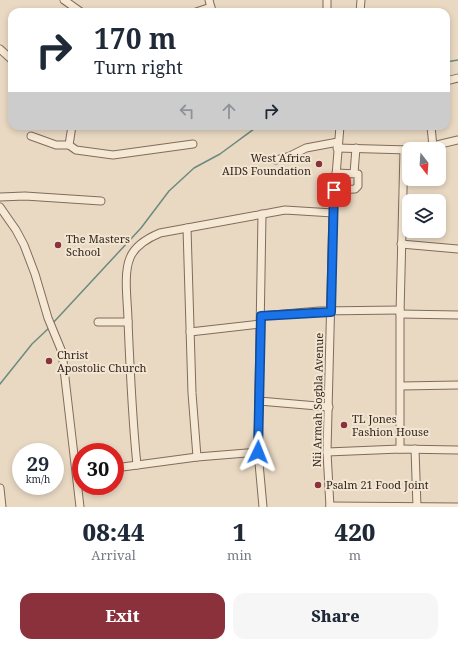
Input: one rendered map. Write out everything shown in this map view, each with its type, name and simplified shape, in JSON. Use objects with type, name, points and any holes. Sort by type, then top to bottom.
[{"type":"street","points":[[64,0],[75,8]]},
{"type":"street","points":[[0,50],[8,57]]},
{"type":"street","points":[[69,145],[71,130]]},
{"type":"street","name":"Nii Armah Sogbla Avenue","points":[[330,507],[327,452],[328,407],[333,213],[340,130]]},
{"type":"street","points":[[431,130],[433,142]]},
{"type":"street","points":[[31,136],[56,145],[69,145],[76,150],[113,156],[193,144]]},
{"type":"street","points":[[446,143],[458,140]]},
{"type":"street","points":[[276,160],[290,156],[306,148],[338,145],[356,148],[402,150]]},
{"type":"street","points":[[354,173],[356,148]]},
{"type":"street","points":[[334,190],[357,188],[359,176],[354,173],[336,173]]},
{"type":"street","points":[[400,449],[401,244],[404,186]]},
{"type":"street","points":[[0,197],[25,196],[101,201]]},
{"type":"street","points":[[0,207],[16,230],[24,245],[35,274],[48,318],[58,339],[65,370],[74,443]]},
{"type":"street","points":[[137,465],[132,416],[128,322],[128,265],[130,256],[135,249],[150,237],[187,228],[262,214],[285,210],[333,213]]},
{"type":"street","points":[[262,214],[258,452],[263,507]]},
{"type":"street","points":[[187,228],[192,392],[197,457]]},
{"type":"street","points":[[401,244],[458,248]]},
{"type":"street","points":[[190,332],[260,320],[331,312],[400,312],[458,315]]},
{"type":"street","points":[[98,322],[128,322]]},
{"type":"street","points":[[401,386],[458,385]]},
{"type":"street","points":[[260,401],[328,407]]},
{"type":"street","points":[[327,452],[400,449],[458,450]]},
{"type":"street","points":[[415,449],[418,507]]},
{"type":"street","points":[[124,467],[197,457],[258,452]]},
{"type":"street","points":[[0,488],[2,507]]},
{"type":"street","points":[[79,495],[80,507]]},
{"type":"street","points":[[330,507],[456,507]]},
{"type":"waterway","points":[[450,61],[458,60]]},
{"type":"waterway","points":[[52,324],[141,228],[169,191],[194,168],[220,154],[253,130]]},
{"type":"waterway","points":[[0,384],[32,344],[50,327]]},
{"type":"place","name":"West Africa AIDS Foundation","points":[[319,164]]},
{"type":"place","name":"The Masters School","points":[[58,245]]},
{"type":"place","name":"Christ Apostolic Church","points":[[49,361]]},
{"type":"place","name":"TL Jones Fashion House","points":[[344,425]]},
{"type":"place","name":"Psalm 21 Food Joint","points":[[318,485]]},
{"type":"route","points":[[258,452],[260,416],[259,374],[261,316],[320,311],[331,312],[334,190]]}]
